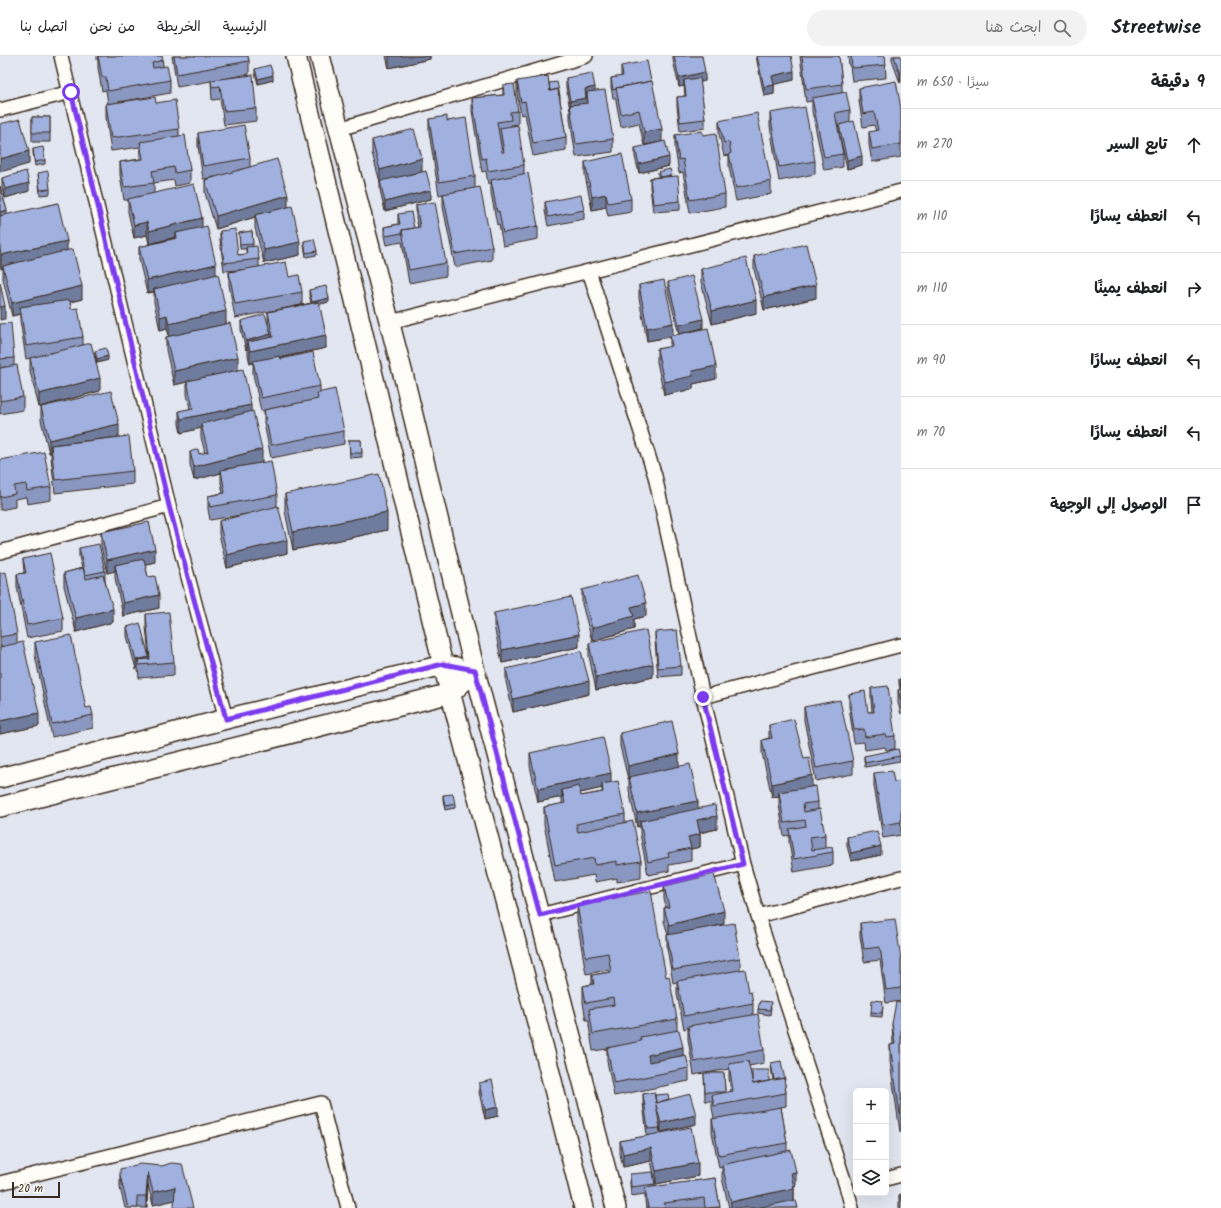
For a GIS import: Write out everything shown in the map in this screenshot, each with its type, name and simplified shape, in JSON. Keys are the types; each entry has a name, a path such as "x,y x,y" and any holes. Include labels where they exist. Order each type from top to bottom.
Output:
{"street":[{"path":"62,56 169,506 226,719"},
{"path":"296,56 443,664 543,1045 584,1208"},
{"path":"320,56 390,322 475,670 616,1208"},
{"path":"339,129 551,61 586,56"},
{"path":"0,110 71,92"},
{"path":"390,322 901,191"},
{"path":"589,271 655,476 703,697 743,864 758,916 851,1188 852,1208"},
{"path":"0,552 169,506"},
{"path":"703,697 901,645"},
{"path":"0,778 443,664 475,670"},
{"path":"0,807 451,693 475,670"},
{"path":"540,915 743,864"},
{"path":"758,916 901,878"},
{"path":"0,1183 321,1103 348,1208"},
{"path":"889,1178 901,1175"}],"building":[{"path":"98,56 162,56 163,60 152,63 153,68 167,66 170,80 108,91 106,77 102,77"},
{"path":"174,56 248,56 249,61 177,74"},
{"path":"674,56 702,56 705,72 679,78"},
{"path":"757,56 791,56 794,71 772,76 774,85 764,87"},
{"path":"802,56 839,56 842,84 806,89"},
{"path":"851,56 885,56 886,65 852,68"},
{"path":"894,56 901,56 900,74"},
{"path":"647,61 651,81 616,88 613,90 611,78 623,76 621,66"},
{"path":"270,65 273,75 258,79 255,69"},
{"path":"592,73 595,87 585,89 586,98 570,101 566,78"},
{"path":"253,75 256,108 224,111 220,86 212,87 211,80"},
{"path":"548,76 550,91 558,89 566,137 533,143 525,101 521,102 517,81"},
{"path":"700,78 705,119 680,122 677,97 686,96 684,80"},
{"path":"652,81 662,129 644,132 639,110 621,114 616,88"},
{"path":"896,81 901,109 901,144 872,149 869,132 878,130 874,112 863,114 859,88"},
{"path":"557,82 560,96 558,89 550,91 549,83"},
{"path":"514,84 518,111 510,112 511,120 497,122 502,152 504,152 500,128 518,125 524,165 488,171 486,158 482,159 472,98 504,95 503,85"},
{"path":"605,90 613,139 576,144 570,105 588,103 587,92"},
{"path":"846,92 850,110 835,113 843,154 824,157 812,98"},
{"path":"155,97 156,103 175,100 179,129 111,138 106,104"},
{"path":"805,107 815,161 779,167 770,113"},
{"path":"757,113 771,181 736,188 729,154 731,153 729,142 724,143 719,121"},
{"path":"447,116 447,121 466,118 475,176 439,182 429,119"},
{"path":"32,117 50,117 50,133 32,133"},
{"path":"20,119 29,151 0,159 0,124"},
{"path":"854,121 862,156 847,160 839,125"},
{"path":"244,125 250,158 203,166 198,133"},
{"path":"414,129 422,158 380,170 372,140"},
{"path":"702,131 703,135 716,133 725,194 690,200 683,159 679,160 675,135"},
{"path":"185,135 190,170 175,173 174,167 152,171 154,183 124,187 120,162 143,159 140,142"},
{"path":"665,141 669,157 639,164 635,148"},
{"path":"43,147 45,160 35,162 33,149"},
{"path":"622,154 631,199 608,203 606,194 592,197 585,162"},
{"path":"277,159 288,195 216,216 205,180"},
{"path":"670,169 672,175 660,177 658,172"},
{"path":"26,171 29,183 5,189 2,178"},
{"path":"48,171 50,189 40,190 38,173"},
{"path":"426,171 431,190 385,202 380,181"},
{"path":"528,173 538,226 503,233 499,211 497,212 491,180"},
{"path":"678,176 680,201 653,204 650,178"},
{"path":"194,184 202,218 149,231 147,222 134,225 128,199"},
{"path":"0,186 7,210 0,212"},
{"path":"480,187 492,247 455,254 443,194"},
{"path":"581,195 584,210 548,217 545,202"},
{"path":"435,202 446,263 409,270 402,230 420,227 416,205"},
{"path":"58,203 67,241 1,255 0,216"},
{"path":"292,206 300,242 264,250 255,215"},
{"path":"411,212 414,228 402,230 402,233 386,236 384,227 400,224 398,214"},
{"path":"207,226 216,264 147,280 139,247 177,238 176,233"},
{"path":"235,229 238,255 247,254 246,247 257,246 259,259 224,263 220,231"},
{"path":"252,231 253,244 240,245 239,233"},
{"path":"314,239 317,251 306,253 304,241"},
{"path":"806,244 816,285 764,297 754,256"},
{"path":"73,249 82,286 12,303 3,266"},
{"path":"746,258 756,300 712,311 701,269"},
{"path":"286,262 289,277 299,275 302,292 235,304 229,272"},
{"path":"218,274 226,311 169,324 167,315 160,317 154,289"},
{"path":"692,276 703,319 679,325 668,282"},
{"path":"664,280 673,323 647,328 639,285"},
{"path":"0,282 5,306 0,307"},
{"path":"326,286 329,298 312,302 309,290"},
{"path":"70,300 71,309 78,308 83,337 26,346 20,307"},
{"path":"319,302 326,335 250,351 248,342 273,337 268,312"},
{"path":"265,314 271,334 246,341 241,321"},
{"path":"11,323 14,358 0,359 0,324"},
{"path":"230,323 238,357 174,371 166,337"},
{"path":"708,328 716,366 692,371 693,376 664,382 657,349 672,346 670,336"},
{"path":"91,343 100,378 39,394 30,358"},
{"path":"106,348 108,356 97,359 95,351"},
{"path":"313,352 320,386 261,398 253,361 280,356 281,359"},
{"path":"17,365 23,397 0,401 0,368"},
{"path":"243,369 251,405 181,419 179,411 193,408 187,381"},
{"path":"335,389 344,431 271,445 264,410 318,399 317,393"},
{"path":"111,391 119,424 49,440 41,407"},
{"path":"253,411 262,449 194,467 190,452 198,449 199,454 208,452 201,424"},
{"path":"129,436 133,471 55,480 51,445"},
{"path":"349,440 361,440 362,453 350,453"},
{"path":"44,452 51,487 27,491 26,484 14,486 15,494 0,497 0,460"},
{"path":"271,461 277,495 210,507 208,496 225,493 221,470"},
{"path":"379,474 387,512 293,532 285,494"},
{"path":"278,506 287,540 227,555 219,521"},
{"path":"149,522 155,549 107,560 101,532"},
{"path":"99,544 105,571 85,575 79,548"},
{"path":"50,553 63,618 27,625 17,574 26,573 23,559"},
{"path":"144,559 148,577 155,576 159,595 123,603 115,565"},
{"path":"83,568 86,579 103,575 113,609 76,618 64,573"},
{"path":"6,572 17,634 0,637 0,573"},
{"path":"638,575 646,603 631,607 634,616 592,628 582,590"},
{"path":"571,597 579,634 502,650 494,613"},
{"path":"169,612 174,662 139,665 138,660 150,659 146,614"},
{"path":"140,623 149,657 136,660 127,627"},
{"path":"646,630 653,664 596,677 589,643"},
{"path":"677,630 681,666 658,668 655,632"},
{"path":"71,635 86,708 91,707 93,715 52,724 35,642"},
{"path":"23,642 39,713 0,721 0,647"},
{"path":"581,651 589,681 513,699 506,669"},
{"path":"888,686 895,736 886,737 885,734 865,737 864,729 854,730 849,694 865,691 868,712 874,712 871,688"},
{"path":"901,689 901,701 898,690"},
{"path":"840,700 853,761 816,768 804,707"},
{"path":"794,719 804,759 809,758 812,775 772,784 762,740 772,738 769,725"},
{"path":"672,721 679,754 628,766 620,733"},
{"path":"603,737 611,773 538,789 530,753"},
{"path":"898,749 900,756 865,763 864,756"},
{"path":"690,764 698,801 637,813 629,777"},
{"path":"892,771 894,782 901,781 901,822 883,825 874,773"},
{"path":"618,781 625,814 576,824 578,832 633,821 641,861 617,865 617,861 595,865 594,858 555,865 544,807 565,803 562,790 579,786 581,796 603,792 602,784"},
{"path":"816,786 818,802 803,804 804,812 820,809 825,835 810,837 812,850 832,847 833,852 794,859 789,829 806,826 805,820 784,823 779,792"},
{"path":"453,794 455,804 445,806 443,795"},
{"path":"715,805 717,816 697,820 700,834 688,837 691,848 668,853 669,857 648,862 640,821"},
{"path":"877,831 881,846 851,853 847,837"},
{"path":"714,874 724,911 669,925 664,908 669,907 664,886"},
{"path":"651,891 666,977 669,976 677,1019 593,1034 589,1009 614,1005 613,998 586,1003 583,986 594,984 592,975 611,972 608,953 586,957 577,904"},
{"path":"895,919 901,959 901,988 886,990 880,947 864,949 860,923"},
{"path":"734,923 740,958 673,970 667,935"},
{"path":"745,969 749,992 751,991 753,1003 684,1016 677,981"},
{"path":"872,1000 883,1001 882,1013 871,1012"},
{"path":"760,1001 771,1002 770,1010 758,1009"},
{"path":"896,1002 901,1003 901,1114 890,1045 895,1044 892,1024"},
{"path":"758,1014 764,1050 694,1062 688,1026"},
{"path":"679,1030 683,1047 648,1055 649,1062 686,1055 689,1068 614,1083 607,1048 641,1041 640,1037"},
{"path":"748,1061 753,1084 784,1078 786,1093 714,1106 712,1095 733,1091 729,1064"},
{"path":"781,1061 785,1080 784,1078 774,1080 771,1063"},
{"path":"752,1070 769,1070 769,1081 753,1084"},
{"path":"704,1073 724,1073 725,1092 705,1092"},
{"path":"492,1080 498,1107 485,1110 479,1083"},
{"path":"654,1092 656,1103 690,1094 696,1115 661,1123 656,1105 660,1128 648,1129 643,1094"},
{"path":"668,1094 669,1099 656,1103 655,1095"},
{"path":"781,1107 787,1143 719,1155 712,1119"},
{"path":"691,1127 698,1163 656,1171 651,1148 623,1154 620,1141"},
{"path":"791,1150 796,1172 791,1173 794,1188 731,1202 722,1165"},
{"path":"171,1163 182,1164 193,1208 174,1208 175,1187 153,1192 148,1172 146,1196 137,1196 138,1208 128,1208 120,1175 120,1169 140,1164 162,1166"},
{"path":"653,1172 655,1184 631,1187 630,1174"},
{"path":"715,1178 720,1207 705,1208 704,1198 664,1203 665,1208 648,1208 645,1188"},
{"path":"796,1200 798,1208 756,1208"}],"route":[{"path":"71,92 169,506 226,719 443,664 475,670 540,915 743,864 703,697"}]}
